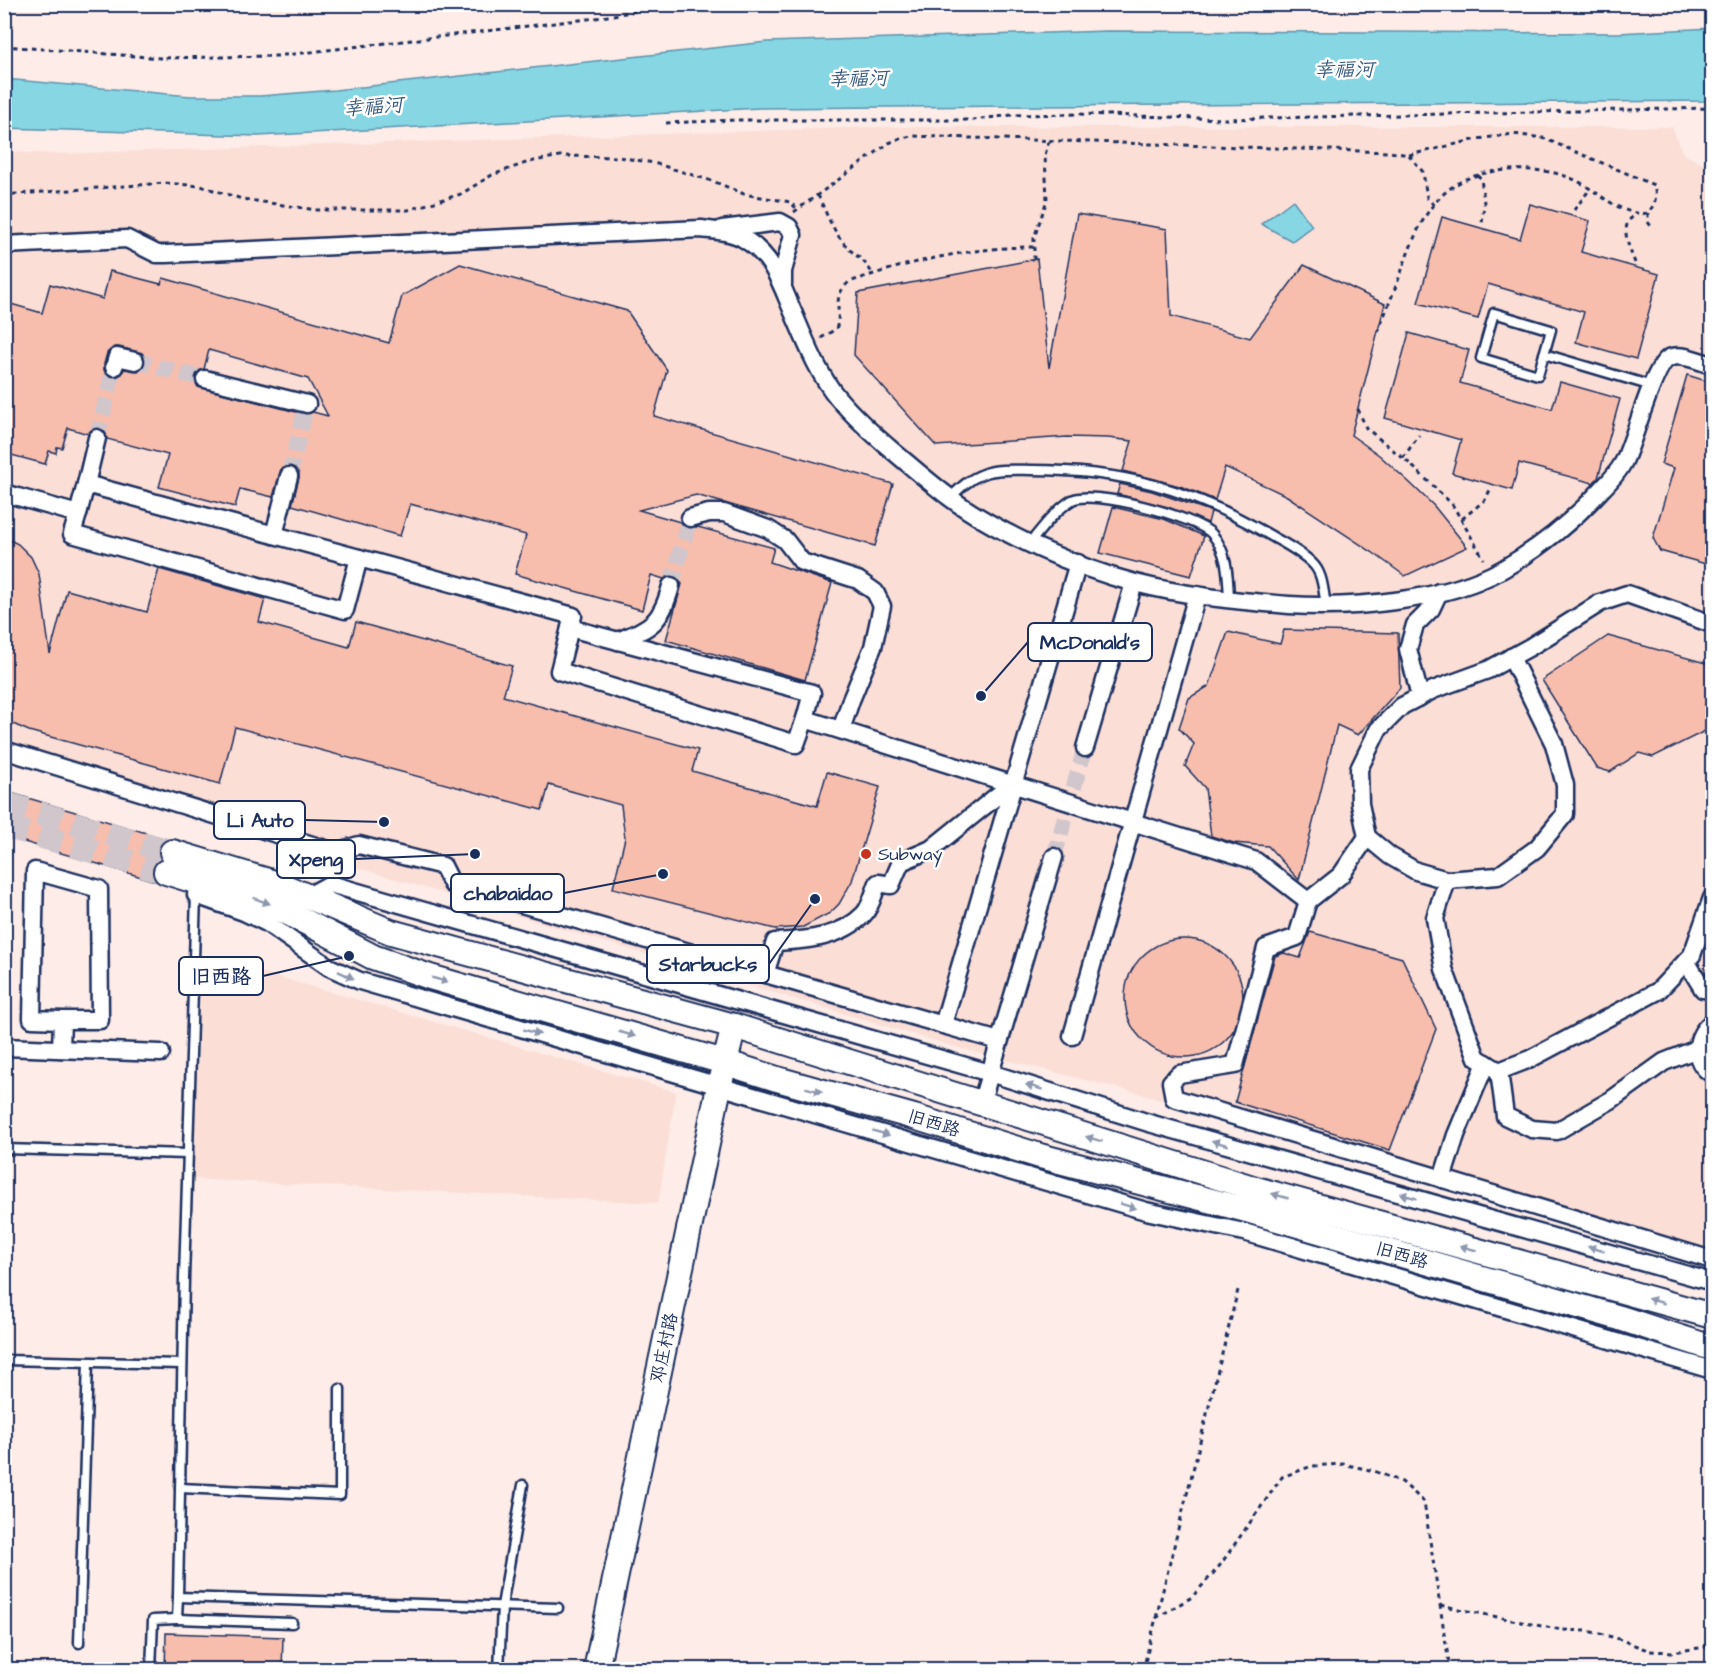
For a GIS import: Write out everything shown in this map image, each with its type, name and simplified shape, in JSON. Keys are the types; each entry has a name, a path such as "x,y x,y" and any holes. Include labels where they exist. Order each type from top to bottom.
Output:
{"main road":[{"name":"旧西路","path":"1713,1316 1256,1189 734,1026 391,932 281,885 169,862 197,888 275,906 333,938 390,964 1040,1156 1273,1217 1620,1318 1713,1348"},
{"name":"邓庄村路","path":"596,1670 724,1062 734,1026"}],"street":[{"path":"710,231 780,222 789,226 793,235 783,271 783,284"},
{"path":"4,245 127,239 157,254 166,254 701,229 742,237 770,261 783,284 807,344 836,396 866,428 950,498 1030,543 1134,583 1197,595 1293,605 1359,604 1418,597 1461,586 1500,570 1546,541 1574,518 1605,486 1623,463 1661,364 1669,358 1680,356 1713,365"},
{"path":"114,367 117,357 135,361"},
{"path":"205,379 307,404"},
{"path":"97,438 72,534 345,609 359,558"},
{"path":"274,535 289,476"},
{"path":"86,484 573,616 559,670 796,744 812,693 570,628"},
{"path":"4,493 78,514"},
{"path":"690,518 708,513 724,513 768,529 785,540 802,562 858,580 875,592 882,606 873,647 841,730"},
{"path":"943,1025 1078,563"},
{"path":"1085,748 1134,583"},
{"path":"618,641 640,632 655,622 666,606 671,586"},
{"path":"1420,696 1408,649 1415,625 1431,609 1439,592"},
{"path":"1511,657 1554,744 1565,784 1565,814 1537,848 1498,876 1447,880 1416,871 1390,856 1367,837 1360,804 1359,770 1378,730 1402,706 1433,690 1488,670 1600,603 1627,594 1713,624"},
{"path":"1072,1036 1197,595"},
{"path":"805,718 1256,861 1308,901"},
{"path":"4,750 336,852 359,845 443,866 452,884 999,1041"},
{"path":"765,974 775,942 809,940 840,931 865,913 878,883 891,885 901,862 931,849 1013,783"},
{"path":"1367,837 1341,875 1308,901 1297,937 1266,948 1236,1065 1179,1074 1171,1082 1174,1098 1713,1260"},
{"path":"981,1104 1054,857"},
{"path":"34,871 99,889 99,1020 63,1020 32,1020 34,871"},
{"path":"1447,880 1435,918 1444,969 1477,1058 1493,1067 1530,1059 1658,991 1692,955 1713,898"},
{"path":"308,896 330,884 990,1073 1149,1123 1713,1282"},
{"path":"197,888 267,923 329,967 360,981 1146,1211 1244,1232 1713,1370"},
{"path":"1686,961 1703,988 1713,990"},
{"path":"61,1049 63,1020"},
{"path":"1713,1022 1705,1027 1697,1049 1702,1065 1713,1074"},
{"path":"4,1047 161,1053"},
{"path":"1493,1067 1505,1116 1532,1129 1557,1131 1611,1100 1664,1062 1697,1049"},
{"path":"1442,1179 1456,1135 1493,1067"}],"lane":[{"path":"1494,313 1551,330 1544,354 1538,375 1481,358 1494,313"},
{"path":"1544,354 1652,386"},
{"path":"950,498 966,483 985,473 1018,470 1093,472 1130,477 1159,485 1216,506 1296,551 1312,563 1321,577 1326,605"},
{"path":"1030,543 1042,528 1074,499 1096,496 1153,509 1192,522 1211,532 1222,550 1227,571 1229,599"},
{"path":"177,1619 182,1364 197,888"},
{"path":"4,1149 188,1154"},
{"path":"4,1360 182,1364"},
{"path":"79,1643 88,1362"},
{"path":"180,1488 340,1495 340,1389"},
{"path":"500,1670 502,1606 523,1485"},
{"path":"178,1597 558,1608"},
{"path":"151,1670 153,1620 292,1623"}],"path":[{"path":"4,46 161,58 277,56 596,18 678,4"},
{"path":"1138,4 1164,4"},
{"path":"666,123 737,120 973,120 1012,115 1080,114 1237,119 1405,117 1647,108 1713,108"},
{"path":"780,222 889,143 912,136 1390,152 1409,155 1478,139 1513,134 1543,138 1641,177 1654,185 1657,195 1648,213 1648,222 1653,229"},
{"path":"1034,260 1037,224 1047,200 1045,155 1049,141"},
{"path":"1409,155 1423,172 1427,198 1434,205"},
{"path":"4,195 165,183 201,186 242,199 317,210 408,210 461,194 492,175 529,162 560,156 619,157 654,163 715,182 744,194 790,202 797,209"},
{"path":"1377,335 1411,240 1423,219 1455,184 1476,174 1520,169 1562,174 1625,211 1637,215"},
{"path":"1476,174 1481,178 1484,196 1482,224"},
{"path":"1574,210 1589,188"},
{"path":"818,195 828,219 840,237 873,274"},
{"path":"1635,263 1626,229 1630,218 1648,213"},
{"path":"807,344 831,334 836,329 839,315 837,308 842,288 849,282 917,260 976,250 1034,247"},
{"path":"1358,409 1366,428 1403,458 1452,504 1491,574"},
{"path":"1403,458 1419,435"},
{"path":"1462,519 1485,500 1490,490"},
{"path":"1143,1670 1238,1290"},
{"path":"1156,1618 1192,1597 1218,1568 1281,1477 1312,1466 1343,1464 1374,1471 1402,1482 1424,1502 1450,1670"},
{"path":"1440,1605 1563,1630 1588,1631 1616,1638 1650,1651 1672,1652 1713,1646"}],"shaded area":[{"path":"878,127 1672,127 1683,154 1712,169 1712,1266 1138,1093 962,1049 5,762 5,152 54,154"},
{"path":"202,955 676,1092 658,1203 193,1179"}],"water":[{"name":"幸福河","path":"1712,28 1712,101 759,108 258,136 5,128 5,79 190,96 260,96 335,90 767,42 1107,31 1618,33"},
{"path":"1293,200 1312,226 1292,241 1261,224"}],"building":[{"path":"1530,204 1590,221 1581,252 1659,274 1636,359 1576,342 1584,312 1488,284 1478,319 1418,303 1442,217 1520,239"},
{"path":"1077,214 1167,229 1171,316 1250,338 1304,265 1385,304 1351,435 1379,455 1434,506 1467,547 1405,576 1287,496 1225,467 1215,500 1183,487 1123,471 1132,441 1067,437 936,446 854,355 858,293 1037,259 1049,368"},
{"path":"460,264 627,311 667,370 654,416 893,484 875,546 696,495 639,510 680,522 687,528 698,527 774,548 770,562 832,583 805,680 666,640 682,584 675,576 664,579 651,575 642,610 515,574 526,535 410,504 400,536 292,505 299,473 292,466 281,469 273,497 240,489 235,507 159,487 168,455 107,439 105,431 99,428 93,428 88,434 68,428 62,448 57,447 56,453 49,451 45,464 4,453 4,302 42,313 50,284 103,299 110,271 161,284 163,278 389,343 402,296","holes":["114,347 142,353 145,358 143,368 138,371 124,369 122,374 116,377 107,375 104,364 107,353","209,350 308,379 328,416 313,412 304,414 198,387 195,376 198,371 204,369"]},
{"path":"1409,333 1469,350 1460,383 1552,409 1560,382 1620,399 1598,478 1593,483 1519,463 1512,490 1452,473 1461,440 1385,418"},
{"path":"1687,375 1713,383 1713,566 1660,551 1653,538 1674,468 1661,464"},
{"path":"1120,484 1152,491 1207,510 1211,512 1208,523 1168,507 1117,494"},
{"path":"1113,507 1164,519 1204,536 1191,576 1100,553"},
{"path":"4,537 18,544 31,557 39,574 50,654 67,590 147,612 159,569 265,599 259,622 349,647 356,622 512,666 503,696 698,750 692,771 817,806 827,772 880,787 852,881 839,904 830,913 803,927 775,929 613,888 625,838 621,805 549,785 542,810 235,727 220,784 29,731 4,720"},
{"path":"1284,630 1398,633 1400,688 1358,735 1337,725 1299,880 1268,846 1234,843 1211,836 1205,788 1185,766 1194,744 1179,728 1189,698 1209,686 1228,632 1280,644"},
{"path":"1608,636 1713,665 1713,727 1653,757 1639,753 1610,772 1597,768 1542,680"},
{"path":"4,791 167,839 159,847 160,859 152,868 155,881 4,836"},
{"path":"1310,932 1402,958 1436,1029 1390,1150 1235,1102 1275,956 1284,953 1300,958"},
{"path":"1184,939 1195,940 1217,949 1233,965 1242,987 1242,1009 1233,1031 1217,1047 1195,1056 1184,1057 1173,1056 1151,1047 1135,1031 1126,1009 1125,998 1126,987 1135,965 1151,949 1173,940"},
{"path":"166,1633 283,1637 282,1670 165,1670"}],"tunnel":[{"path":"135,361 205,379"},
{"path":"97,438 114,367"},
{"path":"289,476 307,404"},
{"path":"671,586 690,518"},
{"path":"1054,857 1085,748"},
{"path":"4,803 172,852"},
{"path":"4,826 166,872"}],"place":[{"name":"McDonald's","path":"981,696"},
{"name":"Li Auto","path":"384,822"},
{"name":"Xpeng","path":"475,854"},
{"name":"Subway","path":"866,854"},
{"name":"chabaidao","path":"663,874"},
{"name":"Starbucks","path":"815,899"},
{"name":"旧西路","path":"349,956"}]}
